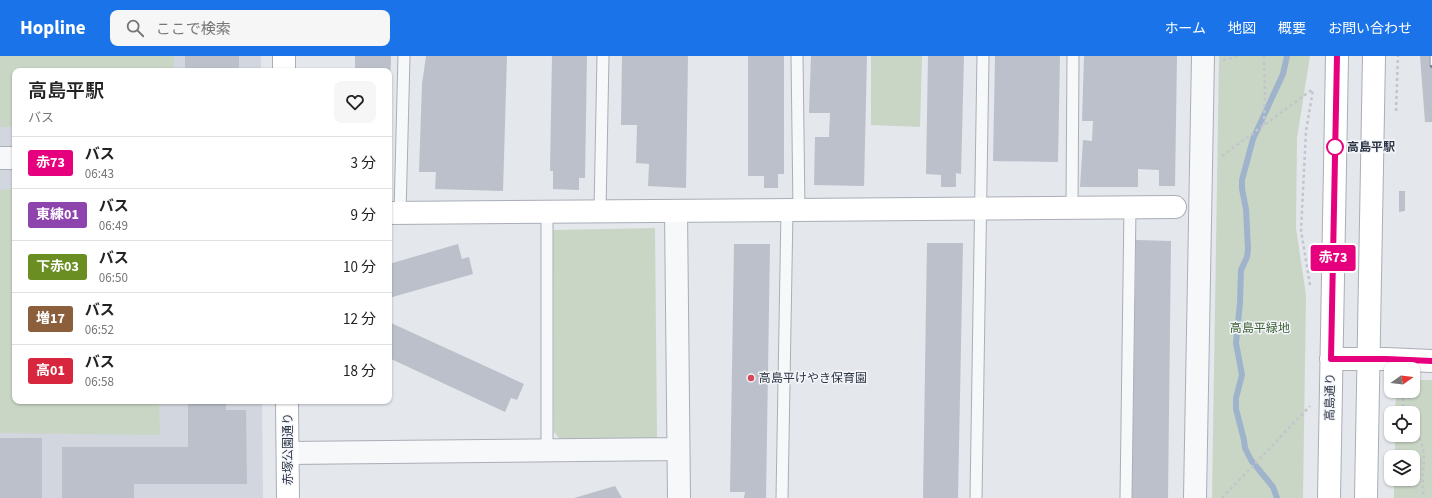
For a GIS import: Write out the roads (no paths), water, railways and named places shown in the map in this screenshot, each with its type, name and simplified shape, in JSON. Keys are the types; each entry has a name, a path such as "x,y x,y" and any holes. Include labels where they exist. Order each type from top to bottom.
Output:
{"street":[{"path":"284,56 284,68"},
{"path":"1195,498 1203,56"},
{"name":"高島通り","path":"1329,498 1337,56"},
{"path":"1366,498 1374,56"},
{"path":"0,158 12,158"},
{"path":"394,213 1201,207"},
{"path":"676,211 679,498"},
{"path":"1331,359 1432,361"},
{"name":"赤塚公園通り","path":"288,404 288,498"},
{"path":"288,453 678,450"}],"lane":[{"path":"394,213 404,56"},
{"path":"600,212 603,56"},
{"path":"782,498 793,210 797,56"},
{"path":"976,498 983,56"},
{"path":"1072,208 1073,56"},
{"path":"1126,498 1130,207"},
{"path":"547,212 547,451"}],"waterway":[{"path":"1277,498 1273,487 1251,460 1245,448 1236,409 1236,398 1242,375 1236,343 1240,303 1241,270 1247,257 1248,249 1246,209 1242,189 1242,180 1253,139 1283,74 1287,56"}],"railway":[{"path":"1432,56 1432,66"}],"place":[{"name":"高島平駅","path":"1335,147"},
{"name":"高島平けやき保育園","path":"751,378"}],"park label":[{"name":"高島平緑地","path":"1260,328"}]}
